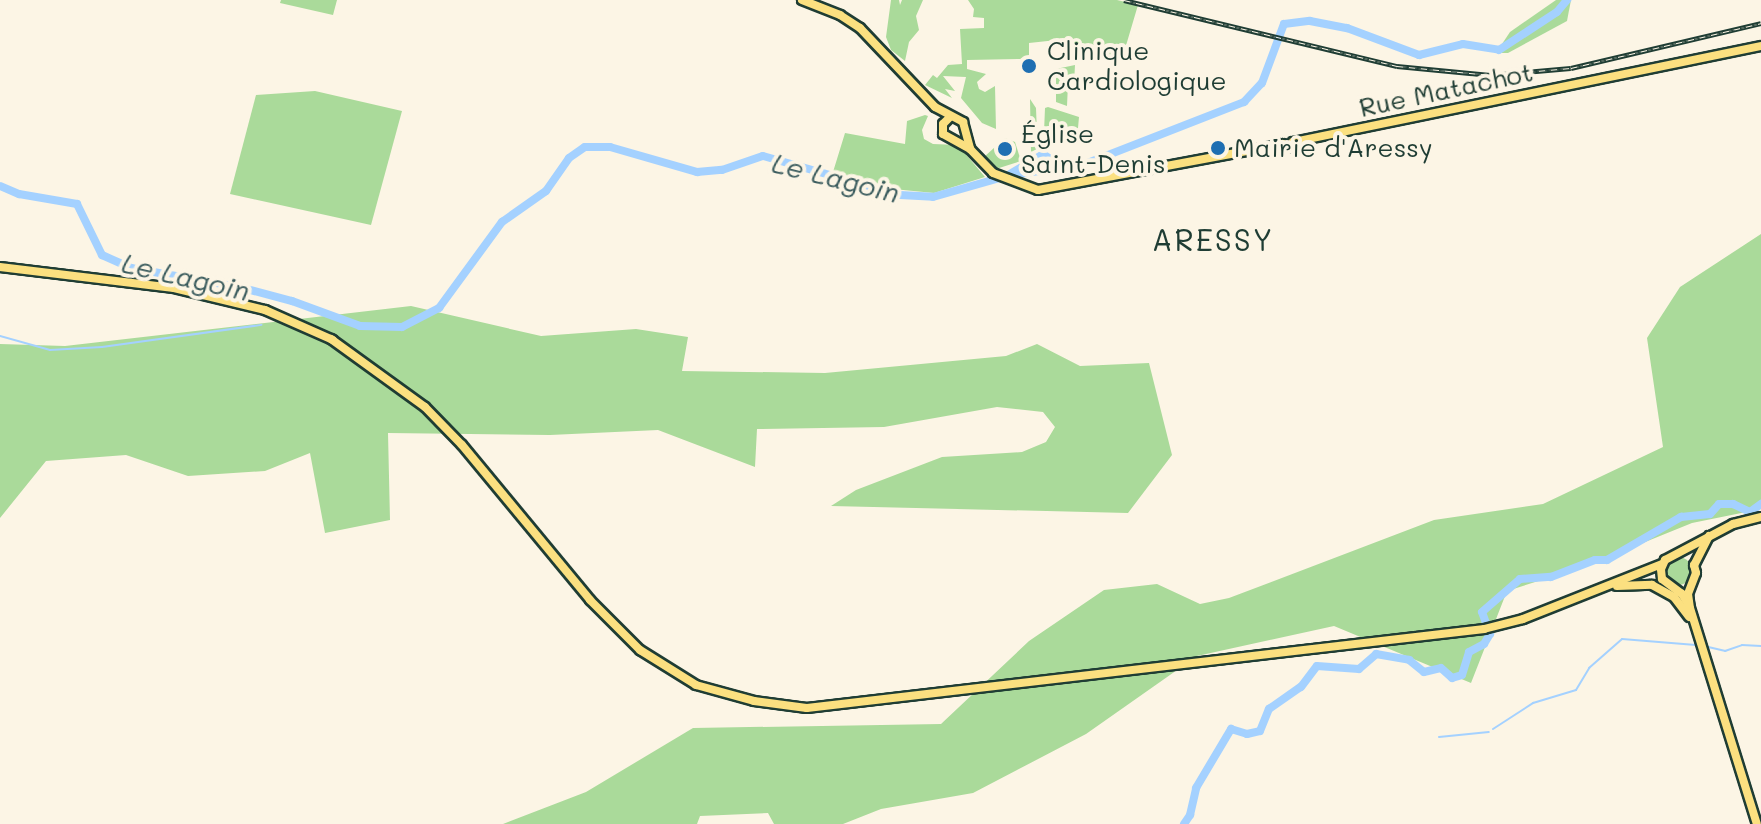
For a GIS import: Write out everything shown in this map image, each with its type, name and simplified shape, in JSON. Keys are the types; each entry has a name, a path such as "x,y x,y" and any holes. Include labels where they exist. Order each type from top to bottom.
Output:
{"main road":[{"path":"802,0 858,26 946,121 963,122 964,133 955,140 943,134 946,121"},
{"name":"Rue Matachot","path":"955,140 970,149 1005,181 1028,189 1057,189 1761,46"},
{"name":"Rue Matachot","path":"964,133 970,149"},
{"path":"0,267 174,288 265,310 331,339 425,407 462,445 618,629 640,650 696,685 726,695 782,706 1495,627 1662,564 1669,556 1680,554 1733,524 1761,517"},
{"path":"1676,589 1689,585 1695,578 1694,565 1709,536"},
{"path":"1680,554 1694,565"},
{"path":"1662,564 1662,579"},
{"path":"1583,595 1662,579 1676,589 1690,608"},
{"path":"1617,586 1640,584 1663,590 1682,606 1697,632"},
{"path":"1689,585 1690,608 1755,821"}],"green space":[{"path":"281,0 337,0 333,15 280,3"},
{"path":"891,0 899,0 900,5 902,0 923,0 916,16 919,30 909,42 905,61 891,50 886,37"},
{"path":"968,0 1117,0 1138,5 1122,59 1058,48 1057,40 1029,43 1029,56 1020,59 967,60 967,69 986,74 977,82 979,89 985,92 995,86 996,129 982,123 961,98 966,77 943,76 955,91 945,89 952,98 925,85 933,75 937,78 948,65 962,64 960,29 984,28 984,18 973,17 974,9"},
{"path":"1556,0 1571,0 1567,21 1508,53 1496,53 1510,32"},
{"path":"1075,65 1074,84 1068,84 1067,106 1056,102 1056,69"},
{"path":"315,91 402,111 371,225 230,194 256,95"},
{"path":"1030,99 1036,108 1037,133 1044,132 1045,108 1048,107 1079,117 1078,128 1031,152"},
{"path":"928,116 922,130 924,139 933,144 958,145 985,177 934,193 893,189 833,172 845,133 905,144 907,121"},
{"path":"1005,138 1015,142 1021,161 996,169 984,157"},
{"path":"1761,234 1761,509 1692,523 1586,566 1507,591 1471,683 1334,626 1197,656 1086,734 973,793 881,809 843,824 774,824 768,813 700,816 697,824 503,824 586,792 693,728 941,724 1029,641 1104,590 1157,584 1200,604 1229,598 1434,520 1543,504 1663,447 1647,338 1680,287"},
{"path":"411,306 541,336 636,329 688,337 682,371 825,373 1006,356 1037,344 1080,366 1149,363 1172,455 1128,513 831,506 856,490 942,457 1022,452 1046,442 1055,427 1043,412 997,407 884,427 757,429 755,467 658,430 550,435 388,433 390,520 325,533 310,453 265,471 188,476 126,455 46,461 0,518 0,344 65,346"},
{"path":"1678,557 1688,561 1692,571 1688,581 1678,585 1668,581 1664,571 1668,561"}],"waterway":[{"name":"Le Lagoin","path":"0,186 19,194 77,204 102,255 131,268 239,287 292,301 360,326 402,327 439,308 502,222 546,191 569,158 585,147 610,147 697,172 722,170 763,156 900,195 933,197 1006,176 1085,164 1244,102 1262,83 1284,24 1310,21 1347,28 1419,55 1463,44 1499,50 1557,12 1567,0"},
{"path":"1010,174 1043,154 1062,167"},
{"path":"0,336 50,350 102,347 261,325"},
{"path":"1184,824 1190,815 1196,788 1231,729 1247,734 1260,731 1269,709 1301,687 1317,666 1359,669 1376,654 1409,660 1424,672 1441,668 1452,678 1462,675 1469,652 1484,644 1490,634 1482,612 1520,579 1551,577 1595,560 1607,560 1681,517 1710,514 1719,504 1733,504 1750,512 1761,504"},
{"path":"1493,729 1533,703 1576,690 1589,668 1622,639 1696,645"},
{"path":"1704,646 1725,651 1742,645 1761,646"},
{"path":"1439,737 1489,732"}],"railway":[{"path":"1124,0 1397,66 1491,75 1571,68 1761,23"}],"place":[{"name":"Clinique Cardiologique","path":"1029,66"},
{"name":"Mairie d'Aressy","path":"1218,148"},
{"name":"Église Saint-Denis","path":"1005,149"}],"district":[{"name":"ARESSY","path":"1213,239"}]}
